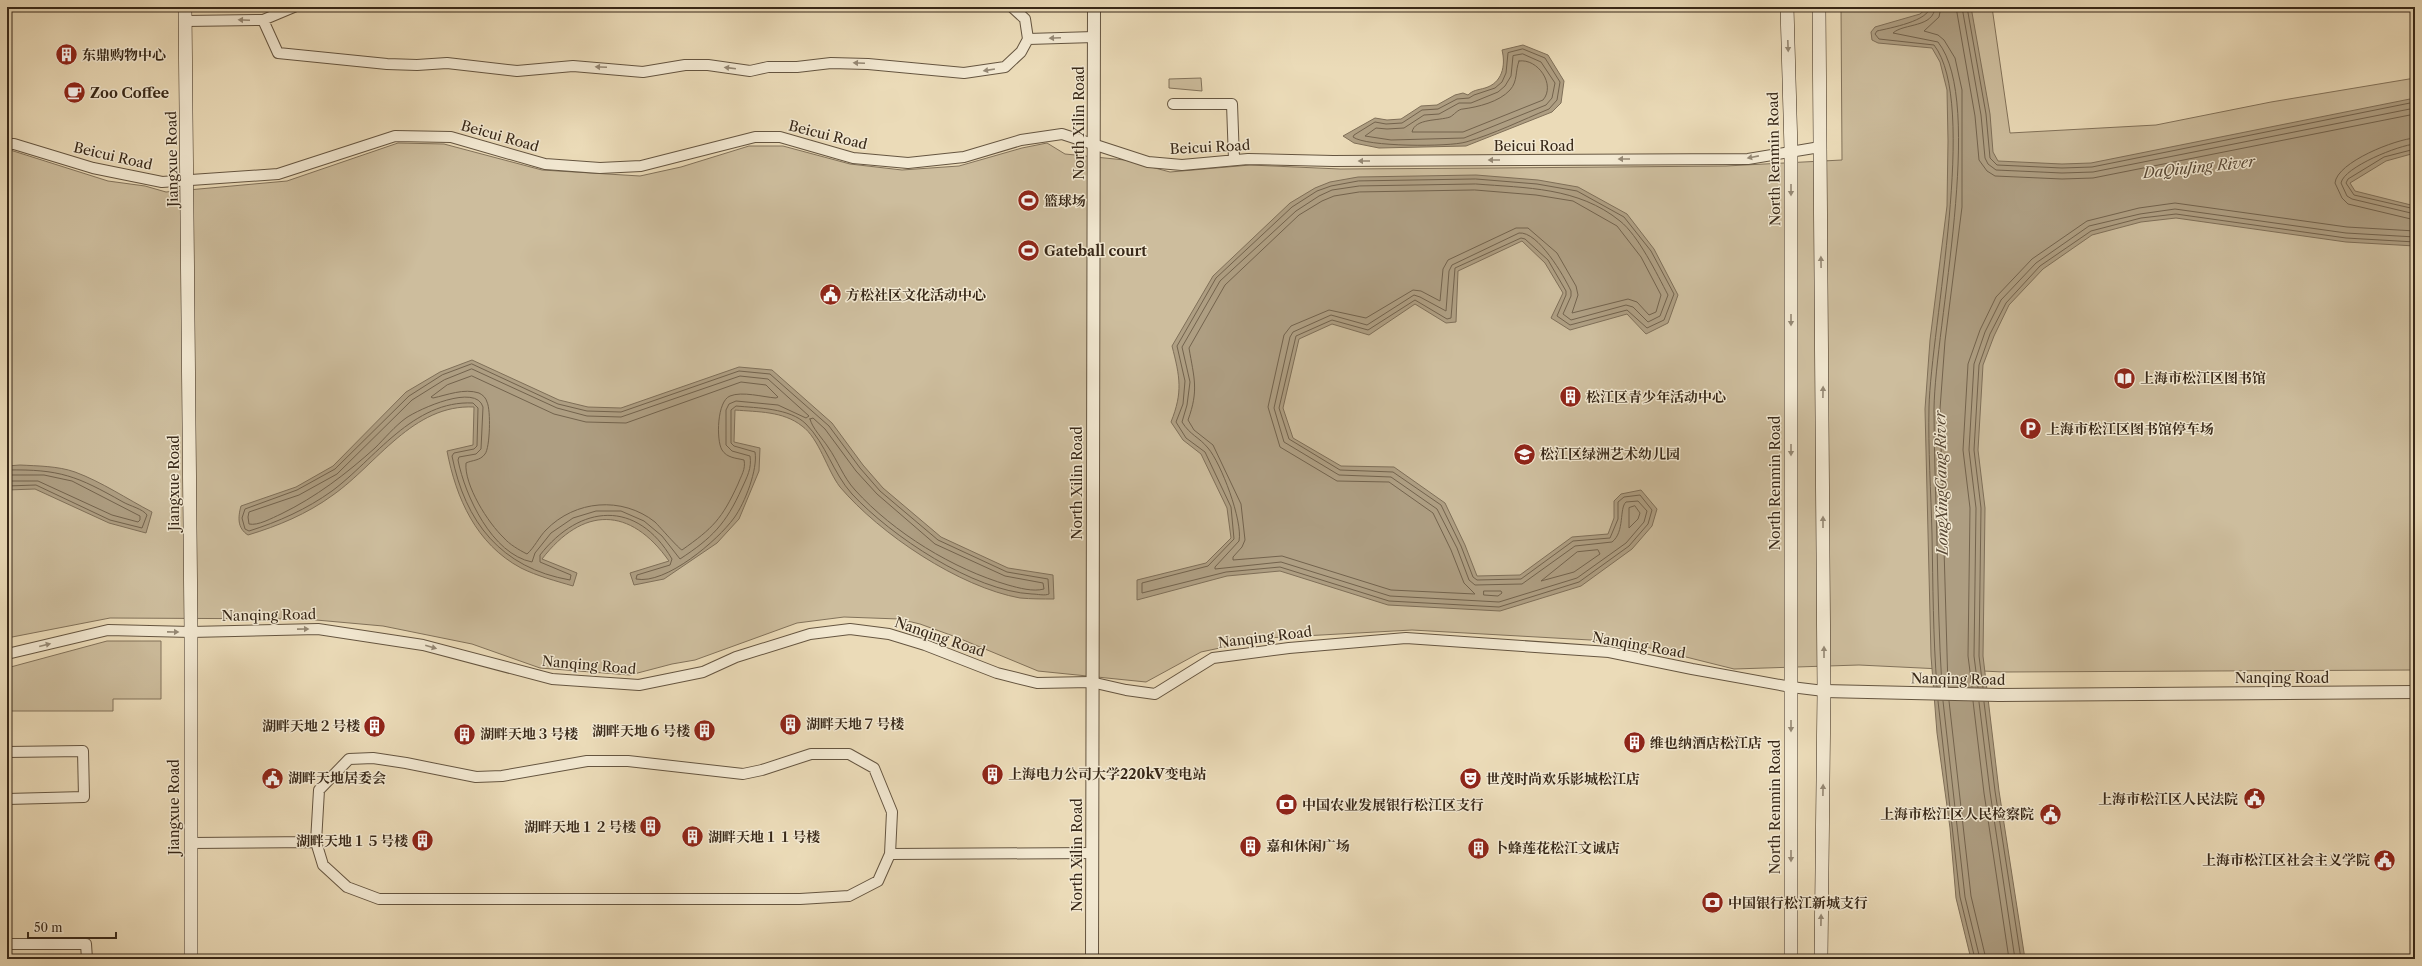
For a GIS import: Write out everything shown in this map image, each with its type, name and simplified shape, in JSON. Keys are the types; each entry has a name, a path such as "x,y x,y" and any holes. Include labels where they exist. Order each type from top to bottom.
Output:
{"main road":[{"name":"Jiangxue Road","path":"185,7 188,180 191,632 191,959"},
{"name":"North Renmin Road","path":"1787,7 1791,150 1791,959"},
{"path":"1819,7 1824,691 1821,959"}],"street":[{"path":"186,21 263,20 294,7"},
{"path":"263,20 278,53 372,63 417,65 446,63 517,71 573,66 643,72 685,65 708,65 750,71 768,67 798,67 831,63 868,64 964,73 1005,67 1021,52 1028,39 1025,19 1012,7"},
{"name":"North Xilin Road","path":"1092,959 1091,682 1094,7"},
{"path":"1028,39 1094,37"},
{"path":"1174,104 1232,104 1234,160"},
{"name":"Beicui Road","path":"7,144 14,144 93,168 162,182 278,174 395,136 451,137 515,157 545,164 600,168 641,166 755,137 780,137 853,158 908,163 964,157 1021,140 1062,134 1148,162 1182,165 1234,160 1748,159 1791,150 1820,147"},
{"name":"Nanqing Road","path":"7,654 108,630 191,632 318,629 424,645 552,679 639,685 704,672 736,657 810,634 850,629 889,634 925,645 997,673 1037,683 1091,682 1126,690 1155,694 1213,658 1290,648 1406,638 1609,652 1791,687 1824,691 1999,695 2415,692"},
{"path":"7,752 83,751 84,797 7,799"},
{"path":"811,754 849,754 874,768 892,812 890,854 878,881 849,896 800,899 379,899 347,887 323,865 316,842 319,790 349,759 373,758 476,777 502,776 587,761 628,761 744,774 762,770 811,754"},
{"path":"190,843 316,842"},
{"path":"890,854 1092,852"},
{"path":"7,944 86,944 86,959"}],"shaded area":[{"path":"1841,7 1992,7 2010,133 2156,125 2271,102 2415,78 2415,670 2003,672 1859,665 1734,669 1626,642 1412,630 1267,638 1201,652 1146,682 1038,671 956,637 920,624 899,619 844,617 797,623 695,660 672,664 630,675 540,668 472,644 383,626 305,619 110,618 7,638 7,149 108,181 145,186 166,192 287,181 398,143 444,144 542,170 640,176 681,167 749,146 783,146 850,164 902,170 959,166 1022,148 1047,143 1065,154 1125,160 1170,172 1250,165 1340,169 1495,168 1726,166 1842,160"},
{"path":"1201,78 1202,91 1169,88 1169,79"},
{"path":"107,641 161,641 161,699 113,699 113,711 7,711 7,668"}],"water":[{"path":"1928,7 1971,7 1990,114 1993,152 1998,161 2062,164 2091,163 2415,98 2415,153 2386,161 2350,183 2355,191 2415,206 2415,246 2346,242 2176,218 2141,222 2092,235 2043,269 2009,305 1994,336 1983,365 1978,450 1985,508 1983,656 1999,791 2025,959 1971,959 1956,898 1950,828 1937,733 1931,656 1925,409 1930,340 1947,206 1947,90 1940,62 1932,48 1878,43 1872,40 1871,32 1875,27 1920,14"},
{"path":"1523,45 1548,55 1564,81 1561,103 1552,112 1466,146 1379,148 1354,143 1343,136 1375,118 1387,120 1401,119 1421,106 1437,105 1455,95 1463,93 1468,95 1474,91 1491,86 1499,78 1503,68 1502,50"},
{"path":"1476,175 1538,180 1578,187 1627,214 1654,249 1678,295 1668,323 1646,334 1627,314 1570,330 1551,318 1563,293 1545,263 1522,241 1458,271 1456,322 1446,323 1415,304 1369,335 1332,324 1299,339 1283,408 1293,438 1341,466 1394,467 1445,503 1465,545 1477,576 1520,575 1572,537 1608,534 1614,518 1614,501 1621,494 1641,490 1657,509 1652,526 1632,549 1581,586 1500,611 1388,605 1280,571 1227,576 1137,600 1137,580 1206,563 1231,538 1227,508 1201,454 1183,440 1171,422 1179,393 1177,367 1172,346 1213,276 1290,203 1315,188 1330,182 1358,177"},
{"path":"472,360 559,400 588,407 621,408 739,367 772,370 832,423 863,465 883,488 941,537 1008,568 1053,575 1054,599 1020,598 996,592 972,583 922,556 876,523 840,487 818,446 808,431 787,417 761,412 735,410 734,442 760,448 759,471 739,519 717,543 664,579 634,585 630,573 669,561 654,543 638,530 622,522 606,520 590,522 574,529 558,542 542,559 577,573 573,586 540,576 521,568 505,558 480,533 470,518 456,486 447,451 473,445 474,407 452,409 432,415 414,425 397,438 349,482 323,502 303,514 270,528 248,535 244,532 239,522 241,506 296,487 333,466 406,392 440,372"},
{"path":"20,465 68,470 85,476 105,486 152,512 146,533 109,523 35,489 7,490 7,466"}],"place":[{"name":"东鼎购物中心","path":"66,55"},
{"name":"Zoo Coffee","path":"75,93"},
{"name":"篮球场","path":"1028,201"},
{"name":"Gateball court","path":"1028,251"},
{"name":"方松社区文化活动中心","path":"830,295"},
{"name":"上海市松江区图书馆","path":"2124,378"},
{"name":"松江区青少年活动中心","path":"1570,397"},
{"name":"上海市松江区图书馆停车场","path":"2031,429"},
{"name":"松江区绿洲艺术幼儿园","path":"1524,454"},
{"name":"湖畔天地７号楼","path":"790,724"},
{"name":"湖畔天地２号楼","path":"375,726"},
{"name":"湖畔天地６号楼","path":"705,731"},
{"name":"湖畔天地３号楼","path":"465,734"},
{"name":"维也纳酒店松江店","path":"1635,743"},
{"name":"上海电力公司大学220kV变电站","path":"993,774"},
{"name":"湖畔天地居委会","path":"272,778"},
{"name":"世茂时尚欢乐影城松江店","path":"1470,779"},
{"name":"上海市松江区人民法院","path":"2254,799"},
{"name":"中国农业发展银行松江区支行","path":"1287,805"},
{"name":"上海市松江区人民检察院","path":"2050,814"},
{"name":"湖畔天地１２号楼","path":"651,827"},
{"name":"湖畔天地１１号楼","path":"692,837"},
{"name":"湖畔天地１５号楼","path":"423,841"},
{"name":"嘉和休闲广场","path":"1250,846"},
{"name":"卜蜂莲花松江文诚店","path":"1478,848"},
{"name":"上海市松江区社会主义学院","path":"2385,860"},
{"name":"中国银行松江新城支行","path":"1713,903"}],"water label":[{"name":"DaQiuJing River","path":"2199,167"},
{"name":"LongXingGang River","path":"1941,483"}]}
